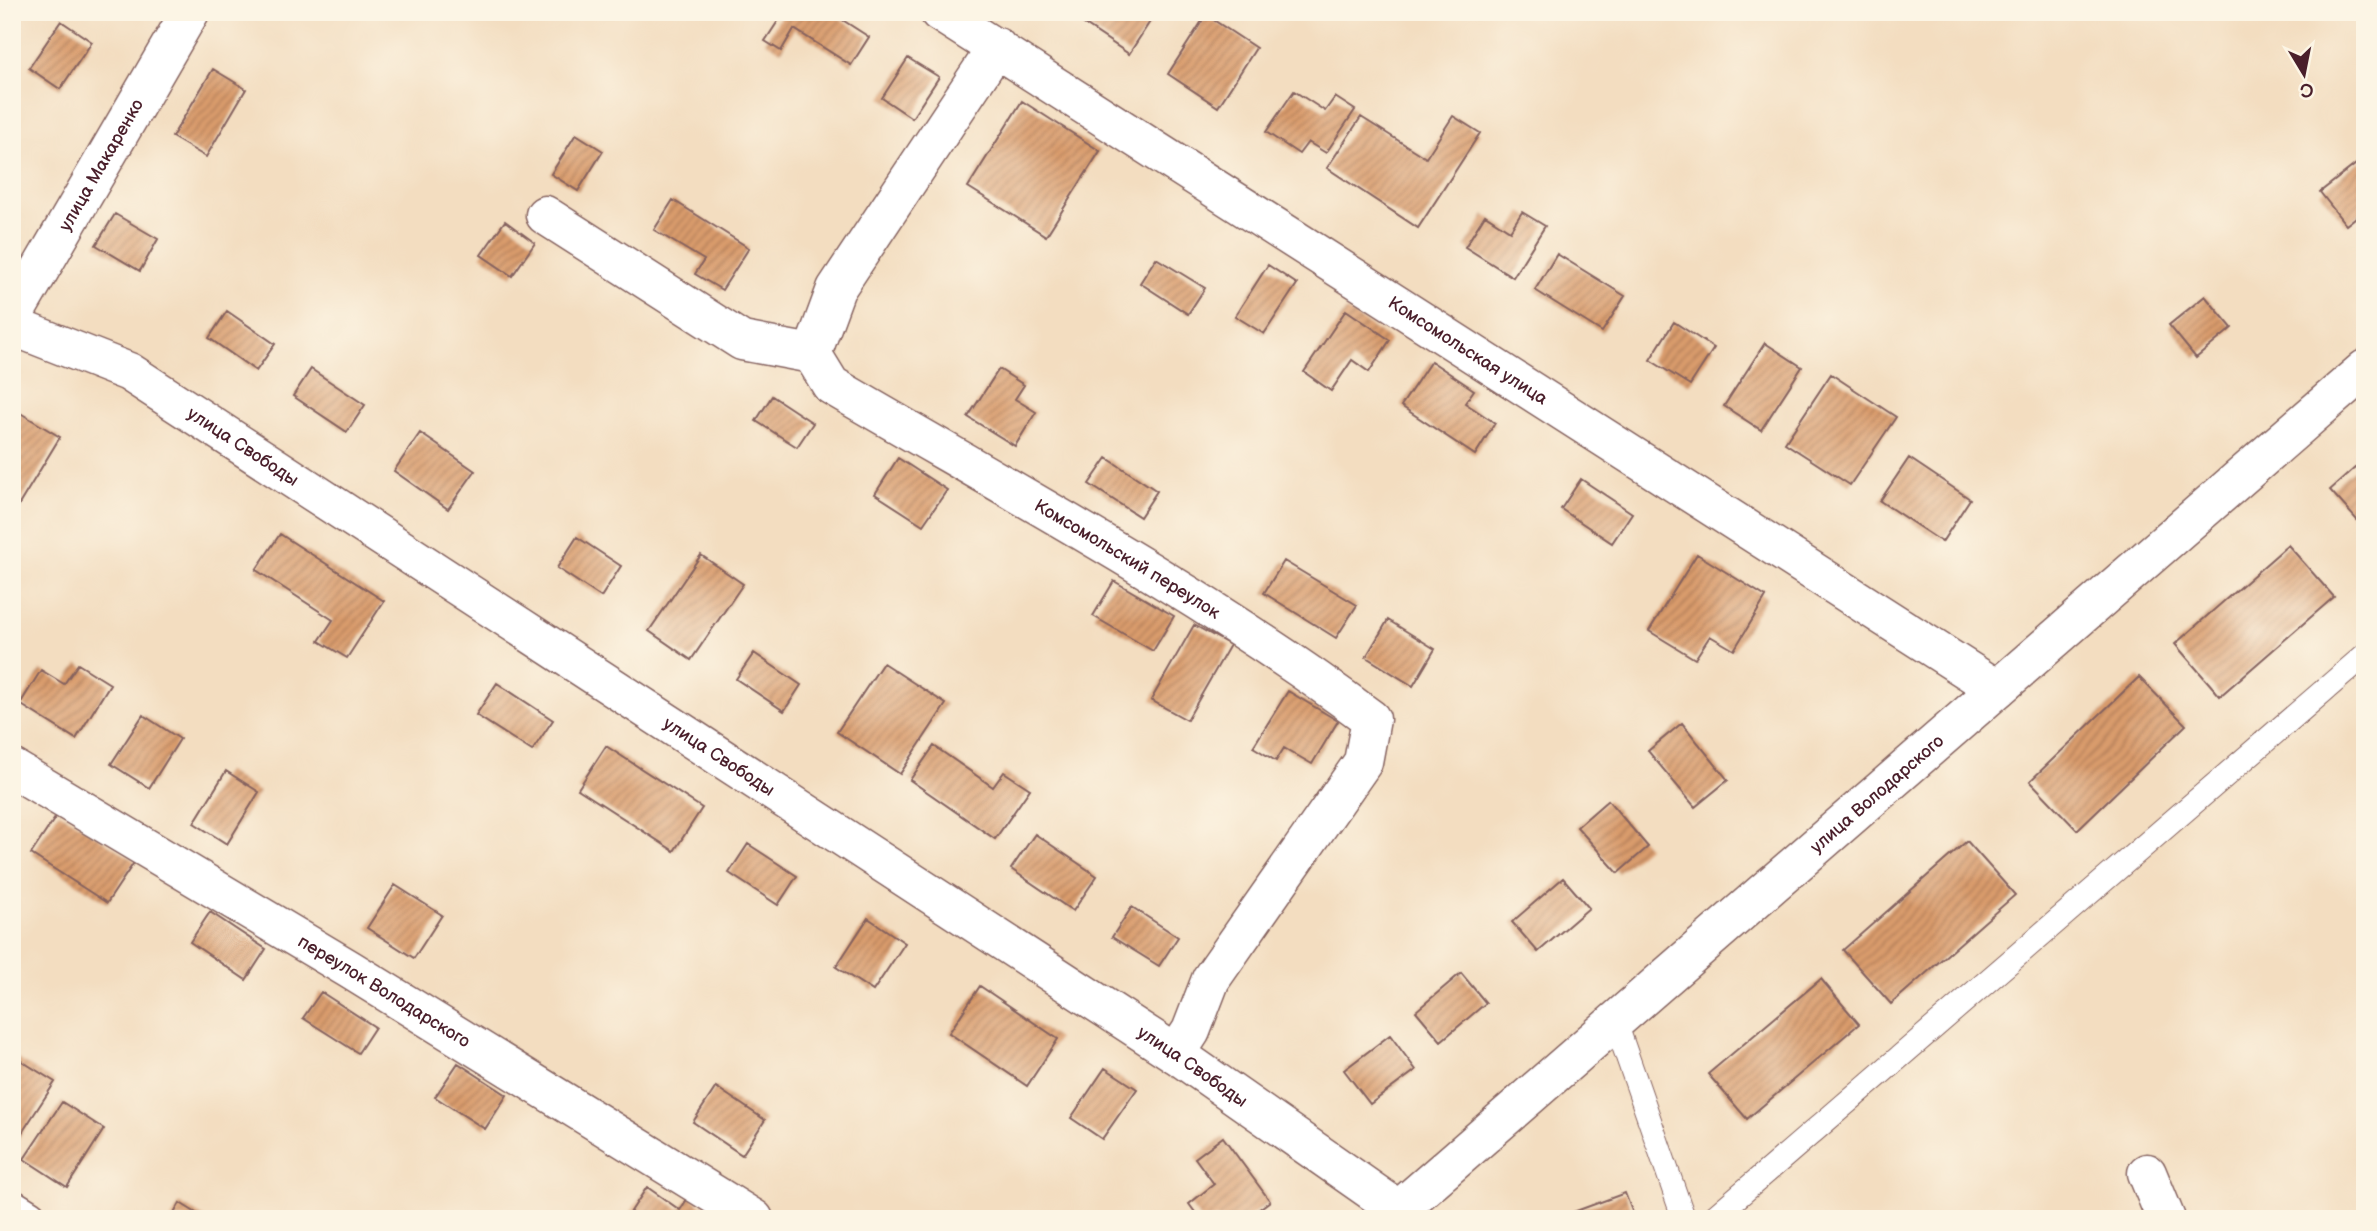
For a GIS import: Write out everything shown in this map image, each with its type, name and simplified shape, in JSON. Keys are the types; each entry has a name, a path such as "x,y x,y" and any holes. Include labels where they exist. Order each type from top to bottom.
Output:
{"street":[{"name":"улица Макаренко","path":"12,318 190,12"},
{"name":"Комсомольская улица","path":"939,12 1997,689"},
{"path":"545,215 742,341 812,354 836,289 997,47"},
{"name":"улица Свободы","path":"12,327 128,372 1176,1054 1397,1216"},
{"name":"Комсомольский переулок","path":"812,354 831,385 1179,591 1314,677 1371,719 1363,762 1211,979 1191,1031 1176,1054"},
{"name":"улица Володарского","path":"1397,1216 1615,1021 2365,369"},
{"name":"переулок Володарского","path":"12,768 349,969 754,1219"},
{"path":"2147,1173 2166,1219"},
{"path":"12,1209 28,1219"}],"lane":[{"path":"1712,1219 2365,655"},
{"path":"1615,1021 1684,1219"}],"building":[{"path":"784,12 830,12 869,37 851,65 794,29 781,51 765,41"},
{"path":"1066,12 1147,12 1153,17 1129,54"},
{"path":"1206,15 1256,48 1218,107 1168,74"},
{"path":"61,21 92,42 60,89 29,68"},
{"path":"908,58 939,77 912,118 882,98"},
{"path":"213,69 246,89 206,157 172,137"},
{"path":"1294,91 1325,111 1335,97 1355,110 1326,153 1308,142 1299,154 1266,132"},
{"path":"1022,101 1100,151 1046,236 968,187"},
{"path":"1453,116 1480,133 1418,228 1327,168 1361,117 1426,158"},
{"path":"576,134 603,151 578,191 551,174"},
{"path":"2360,161 2365,167 2365,210 2346,225 2320,192"},
{"path":"673,200 749,248 722,290 695,274 704,260 654,230"},
{"path":"1522,212 1545,226 1513,277 1465,247 1485,215 1510,231"},
{"path":"115,214 158,239 140,271 96,245"},
{"path":"505,221 535,243 512,276 481,255"},
{"path":"1557,254 1625,296 1602,332 1535,290"},
{"path":"1156,258 1205,288 1188,314 1140,283"},
{"path":"1268,265 1297,284 1264,334 1235,316"},
{"path":"2205,296 2232,328 2196,358 2169,325"},
{"path":"1346,310 1390,340 1369,372 1352,360 1331,391 1304,372"},
{"path":"227,311 275,344 256,371 209,338"},
{"path":"1674,322 1714,348 1690,385 1650,360"},
{"path":"1765,343 1802,367 1761,430 1724,406"},
{"path":"1431,361 1474,390 1465,403 1495,423 1475,455 1401,406"},
{"path":"311,369 365,405 347,432 293,396"},
{"path":"999,369 1024,385 1015,399 1036,412 1015,446 968,417"},
{"path":"1831,374 1896,417 1850,485 1785,443"},
{"path":"772,396 813,423 797,447 756,421"},
{"path":"12,408 60,437 12,516"},
{"path":"420,433 475,471 448,509 394,471"},
{"path":"898,458 947,490 923,525 875,494"},
{"path":"1107,458 1157,491 1140,517 1089,484"},
{"path":"1909,458 1970,499 1942,542 1880,501"},
{"path":"2365,459 2365,529 2330,490"},
{"path":"1581,479 1632,513 1612,543 1561,509"},
{"path":"280,534 384,601 347,658 319,641 333,620 256,570"},
{"path":"577,537 621,566 601,597 557,568"},
{"path":"2288,545 2334,597 2220,696 2175,644"},
{"path":"1697,554 1766,597 1734,650 1710,636 1695,659 1649,631"},
{"path":"701,555 743,584 691,660 649,631"},
{"path":"1284,561 1357,605 1336,638 1264,593"},
{"path":"1114,581 1174,616 1153,651 1093,616"},
{"path":"1388,620 1435,649 1413,686 1366,657"},
{"path":"1194,625 1230,645 1187,720 1151,700"},
{"path":"754,653 801,685 784,711 736,679"},
{"path":"883,663 946,704 900,774 837,732"},
{"path":"78,664 110,684 76,739 20,704 41,670 64,684"},
{"path":"2139,677 2186,725 2077,830 2030,781"},
{"path":"497,683 553,720 532,751 476,715"},
{"path":"1288,691 1338,721 1312,764 1284,748 1276,761 1253,747"},
{"path":"143,715 180,739 149,788 111,764"},
{"path":"1682,723 1728,780 1695,807 1648,751"},
{"path":"606,746 702,808 674,851 578,789"},
{"path":"934,746 993,787 1004,772 1030,789 995,839 910,780"},
{"path":"226,771 259,792 227,844 194,823"},
{"path":"1608,800 1648,847 1618,873 1577,827"},
{"path":"59,812 135,861 107,903 31,854"},
{"path":"1035,834 1097,876 1073,911 1011,869"},
{"path":"1967,841 2015,895 1891,1004 1843,950"},
{"path":"748,844 797,876 778,905 729,873"},
{"path":"1563,878 1589,908 1538,952 1512,922"},
{"path":"395,885 442,915 414,958 367,928"},
{"path":"1132,907 1178,937 1159,966 1112,937"},
{"path":"210,912 266,949 246,980 190,942"},
{"path":"868,918 905,943 873,991 836,967"},
{"path":"1461,973 1486,1003 1441,1041 1416,1011"},
{"path":"1821,979 1859,1024 1747,1119 1708,1074"},
{"path":"980,986 1058,1039 1027,1086 949,1033"},
{"path":"321,992 375,1027 358,1053 303,1018"},
{"path":"1390,1035 1416,1070 1370,1104 1344,1070"},
{"path":"12,1055 55,1082 12,1148"},
{"path":"458,1063 507,1095 485,1129 435,1097"},
{"path":"1105,1068 1137,1089 1102,1139 1071,1118"},
{"path":"716,1087 765,1120 742,1155 693,1122"},
{"path":"62,1102 104,1129 67,1187 24,1159"},
{"path":"1223,1137 1270,1201 1246,1219 1200,1219 1189,1204 1214,1184 1195,1158"},
{"path":"647,1187 680,1210 689,1196 707,1209 700,1219 626,1219"},
{"path":"1625,1193 1635,1219 1557,1219 1557,1218"},
{"path":"180,1203 206,1219 171,1219"}]}
